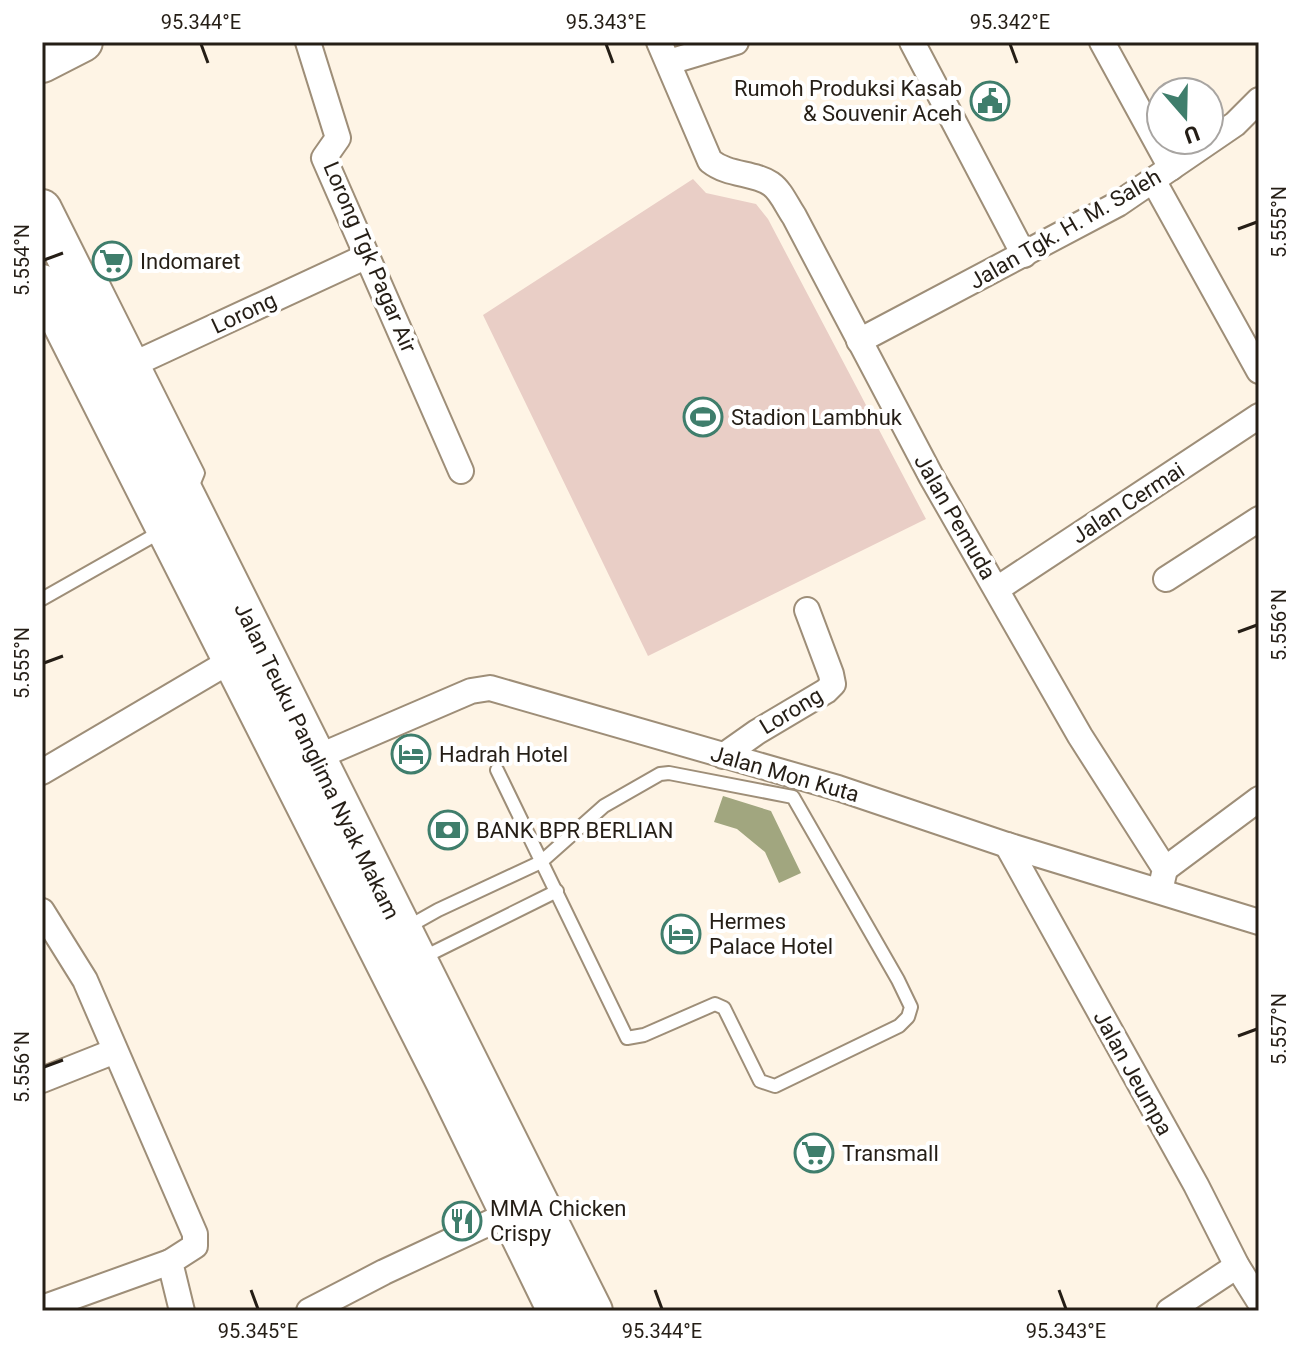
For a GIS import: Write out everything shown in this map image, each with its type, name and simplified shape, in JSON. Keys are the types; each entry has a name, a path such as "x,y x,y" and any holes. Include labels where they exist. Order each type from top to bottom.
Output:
{"main road":[{"path":"42,63 83,42"},
{"name":"Jalan Teuku Panglima Nyak Makam","path":"42,209 58,280 56,323 139,441 184,494 315,758 525,1206 593,1311"},
{"name":"Jalan Teuku Panglima Nyak Makam","path":"58,280 131,365 139,441 165,529 232,660 397,938 525,1206 557,1311"}],"street":[{"name":"Lorong Tgk Pagar Air","path":"308,42 338,138 324,158 461,471"},
{"path":"664,52 736,42"},
{"path":"912,42 1024,255"},
{"path":"1102,42 1162,174 1259,371"},
{"name":"Jalan Pemuda","path":"664,52 710,161 740,175 768,182 778,192 931,476 1162,880"},
{"name":"Jalan Tgk. H. M. Saleh","path":"859,341 1118,204 1235,124 1259,100"},
{"name":"Lorong","path":"131,365 367,256"},
{"name":"Jalan Cermai","path":"997,589 1259,416"},
{"path":"1166,579 1259,519"},
{"name":"Lorong","path":"723,756 833,684 807,610"},
{"path":"42,772 232,660"},
{"name":"Jalan Mon Kuta","path":"315,758 471,691 490,688 838,788 1007,845 1162,880 1259,922"},
{"path":"1162,880 1259,799"},
{"name":"Jalan Jeumpa","path":"1007,845 1259,1301"},
{"path":"42,911 85,980 195,1234 195,1246 170,1262 42,1308"},
{"path":"42,1080 115,1051"},
{"path":"309,1311 525,1206"},
{"path":"170,1262 182,1311"},
{"path":"1169,1311 1237,1266"}],"lane":[{"path":"131,365 198,473 191,490 184,494"},
{"path":"42,599 165,529"},
{"path":"397,938 438,910 541,862 604,806 660,774 669,773 793,797 898,980 911,1007 908,1017 899,1026 775,1086 760,1081 724,1008 715,1004 644,1035 627,1038 557,891 541,862 497,770"},
{"path":"397,938 557,891"}],"shaded area":[{"name":"Stadion Lambhuk","path":"693,179 706,193 756,204 768,219 926,519 648,656 483,315"},
{"path":"723,796 771,811 801,873 779,883 765,852 737,829 714,822"}],"place":[{"name":"Rumoh Produksi Kasab & Souvenir Aceh","path":"990,101"},
{"name":"Indomaret","path":"112,261"},
{"name":"Stadion Lambhuk","path":"703,417"},
{"name":"Hadrah Hotel","path":"411,754"},
{"name":"BANK BPR BERLIAN","path":"448,830"},
{"name":"Hermes Palace Hotel","path":"681,934"},
{"name":"Transmall","path":"814,1153"},
{"name":"MMA Chicken Crispy","path":"462,1221"}]}
